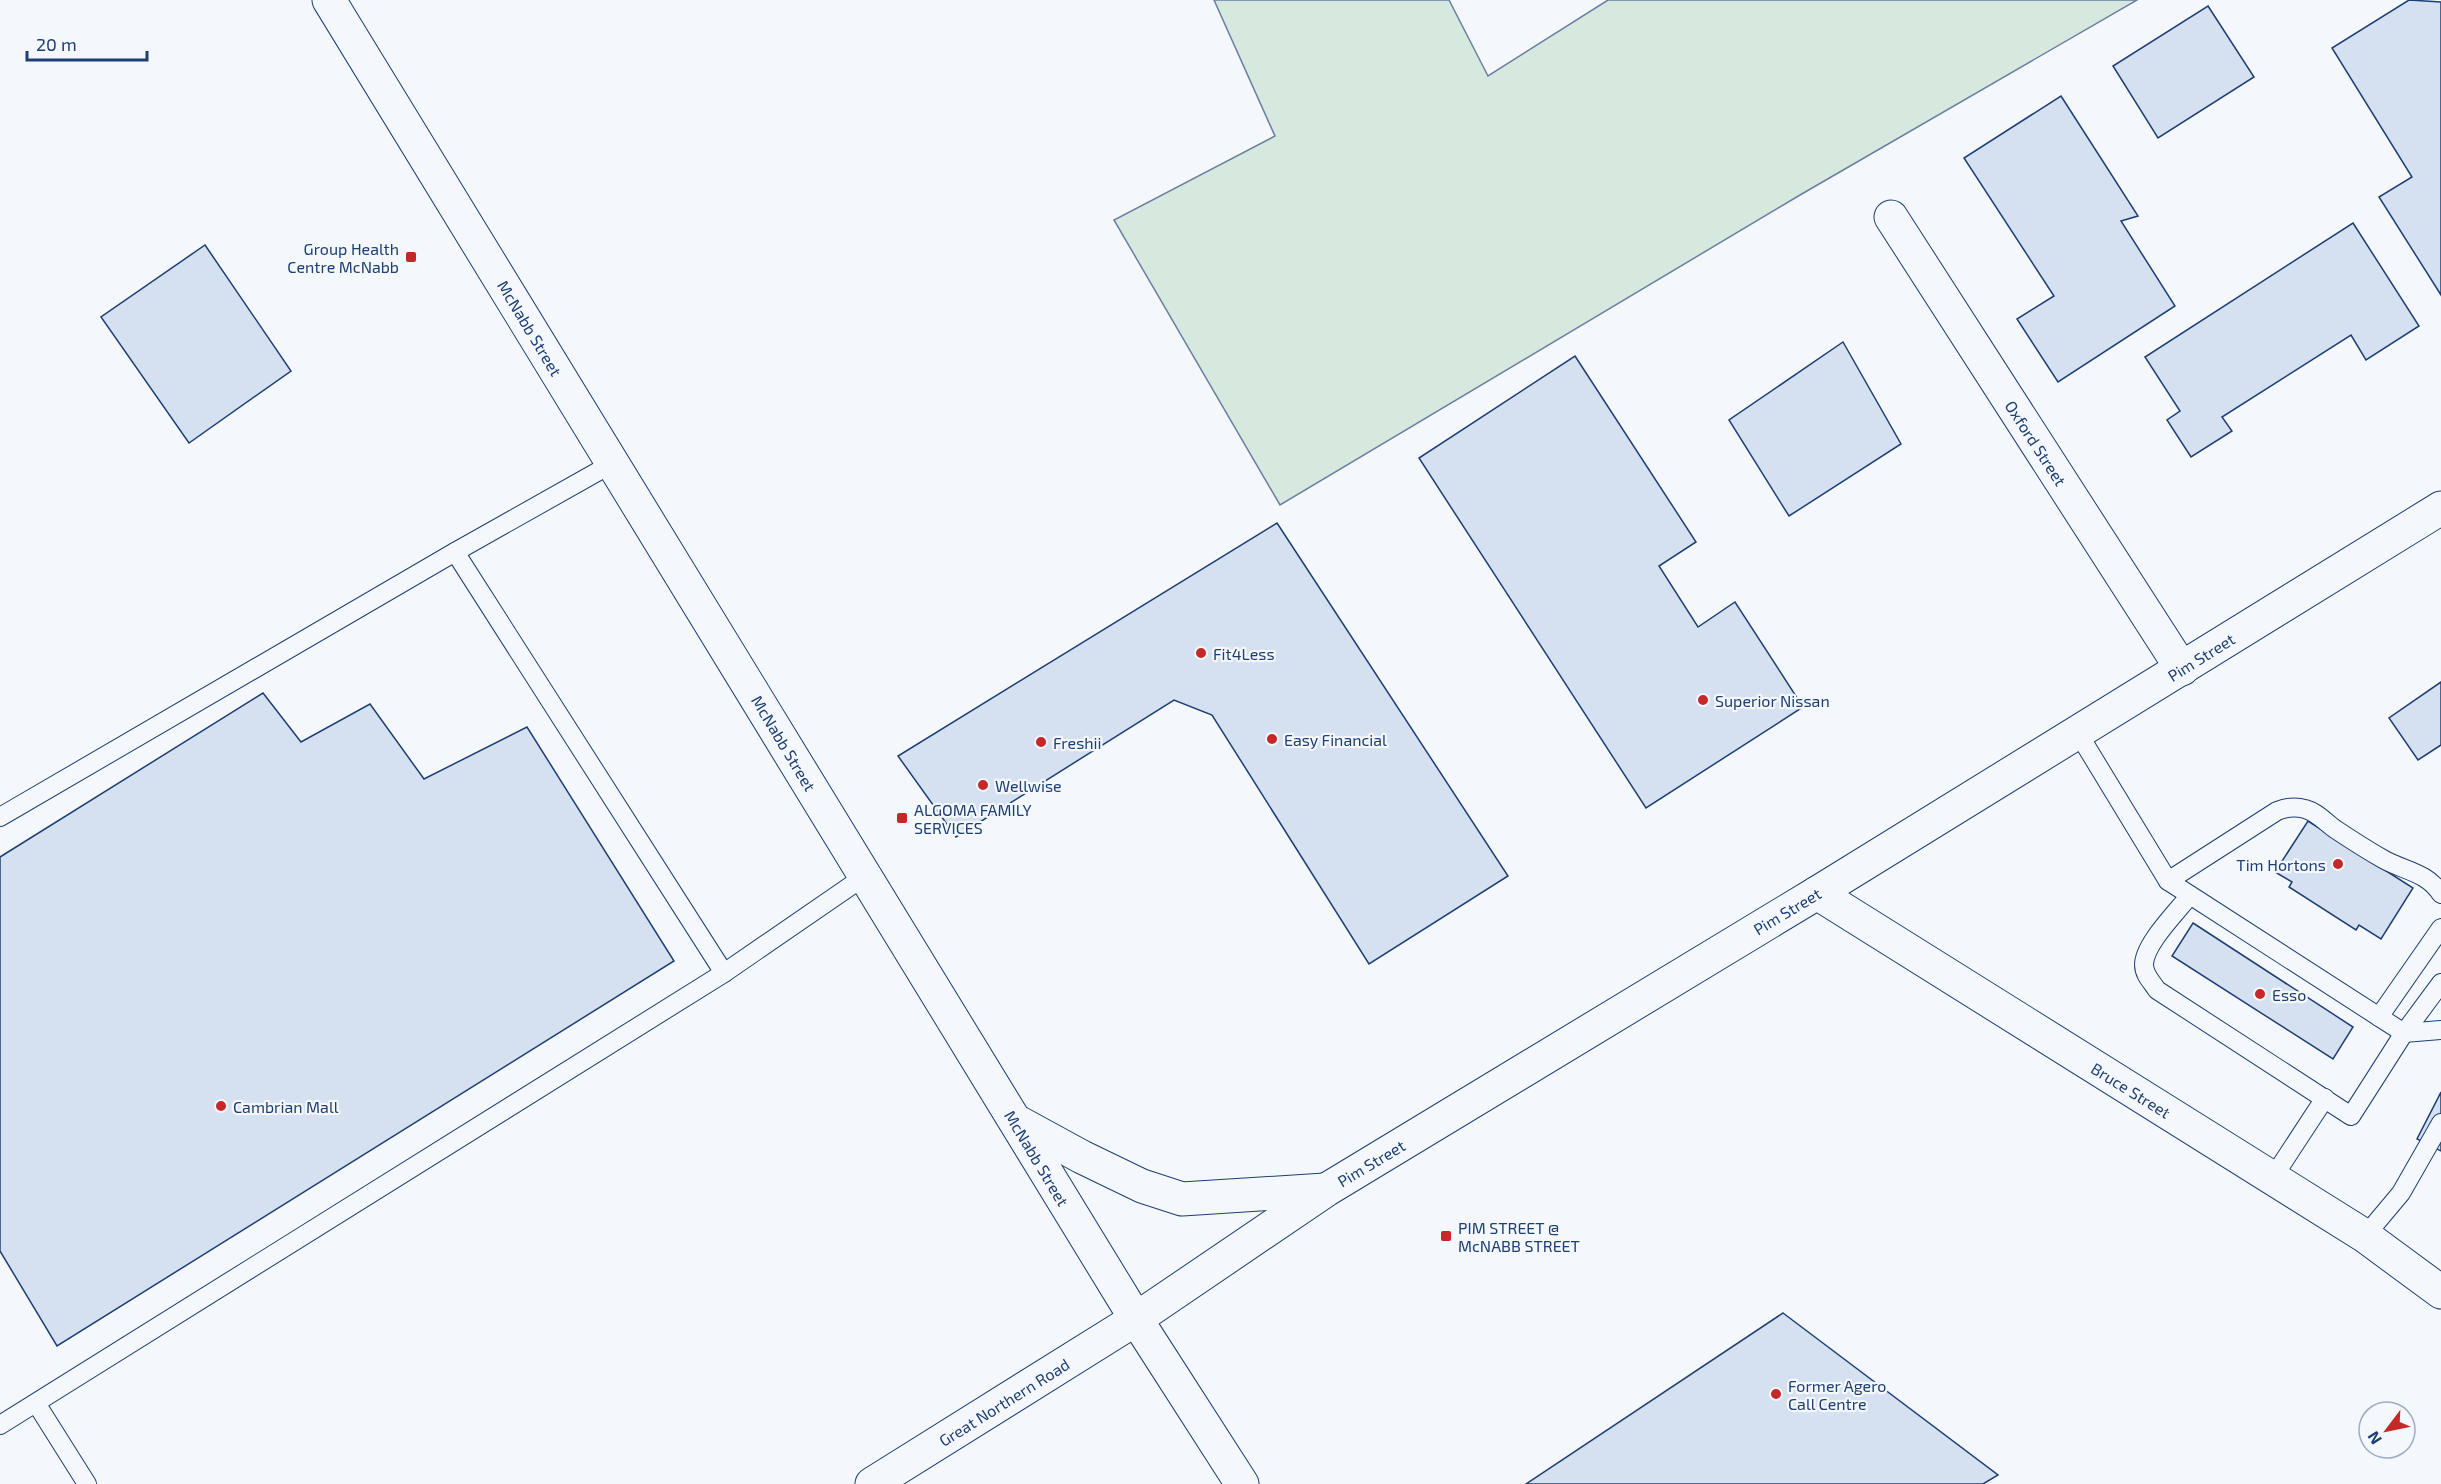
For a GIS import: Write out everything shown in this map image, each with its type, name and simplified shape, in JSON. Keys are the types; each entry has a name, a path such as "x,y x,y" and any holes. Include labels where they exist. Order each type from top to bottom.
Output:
{"main road":[{"name":"McNabb Street","path":"329,0 1136,1319 1242,1484"},
{"name":"Oxford Street","path":"1891,217 2182,669"},
{"name":"Pim Street","path":"1136,1319 1326,1190 1817,893 2441,508"},
{"name":"Bruce Street","path":"1817,893 2365,1236 2441,1292"},
{"path":"1015,1121 1142,1186 1182,1199 1326,1190"},
{"name":"Great Northern Road","path":"872,1484 1136,1319"}],"lane":[{"path":"0,817 455,552 613,464"},
{"path":"455,552 724,973"},
{"path":"2078,733 2168,881 2404,1032 2441,1030"},
{"path":"2168,881 2277,811 2297,807 2318,815 2381,858 2418,873 2430,881 2441,894"},
{"path":"0,1425 724,973 865,876"},
{"path":"2190,895 2150,947 2144,966 2146,975 2157,990 2351,1116 2404,1032 2441,983"},
{"path":"2379,1017 2441,928"},
{"path":"2272,1179 2325,1098"},
{"path":"2365,1236 2401,1194 2441,1123"},
{"path":"36,1403 87,1484"}],"shaded area":[{"path":"1214,0 1449,0 1488,76 1608,0 2137,0 1800,195 1280,505 1114,220 1275,136"}],"building":[{"path":"2409,0 2441,2 2441,295 2379,197 2412,177 2332,48"},
{"path":"2208,6 2254,77 2158,138 2113,66"},
{"path":"2061,96 2138,216 2121,221 2175,306 2058,382 2017,319 2054,296 1964,158"},
{"path":"2353,223 2419,326 2366,360 2351,335 2222,417 2232,431 2191,457 2167,420 2180,411 2145,357"},
{"path":"205,245 291,371 189,443 101,317"},
{"path":"1843,342 1901,444 1789,516 1729,420"},
{"path":"1575,356 1696,542 1659,566 1698,627 1735,602 1803,707 1646,808 1419,458"},
{"path":"1277,523 1508,876 1369,964 1212,715 1174,700 956,837 898,756"},
{"path":"2441,682 2441,745 2418,760 2389,718"},
{"name":"Cambrian Mall","path":"263,693 301,742 370,704 424,779 527,727 674,961 57,1346 0,1251 0,857"},
{"path":"2308,821 2413,888 2381,939 2359,925 2356,930 2289,887 2292,882 2275,872"},
{"path":"2193,923 2353,1027 2333,1059 2172,956"},
{"path":"2441,1092 2441,1151 2417,1139"},
{"name":"Former Agero Call Centre","path":"1783,1313 1998,1475 1983,1484 1526,1484"}],"place":[{"name":"Group Health Centre McNabb","path":"411,257"},
{"name":"Fit4Less","path":"1201,653"},
{"name":"Superior Nissan","path":"1703,700"},
{"name":"Easy Financial","path":"1272,739"},
{"name":"Freshii","path":"1041,742"},
{"name":"Wellwise","path":"983,785"},
{"name":"ALGOMA FAMILY SERVICES","path":"902,818"},
{"name":"Tim Hortons","path":"2338,864"},
{"name":"Esso","path":"2260,994"},
{"name":"Cambrian Mall","path":"221,1106"},
{"name":"PIM STREET @ McNABB STREET","path":"1446,1236"},
{"name":"Former Agero Call Centre","path":"1776,1394"}]}
